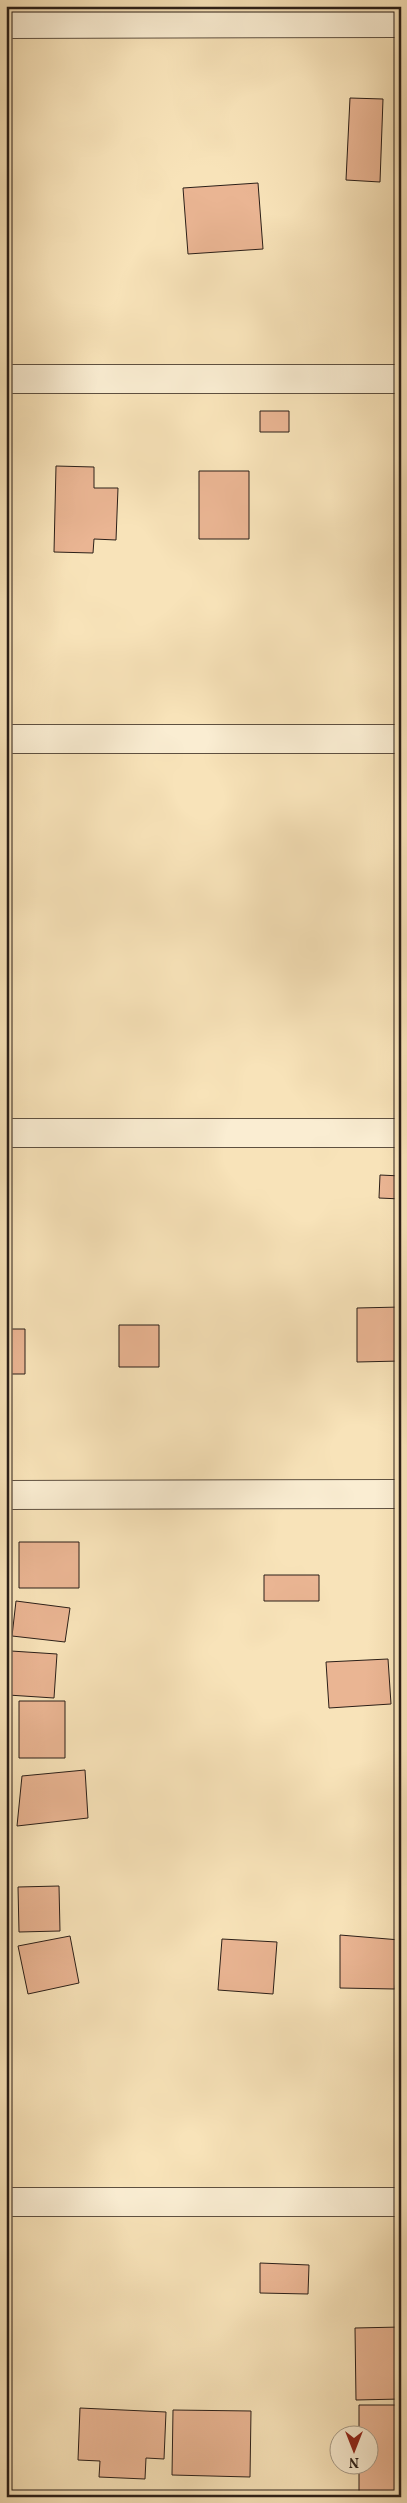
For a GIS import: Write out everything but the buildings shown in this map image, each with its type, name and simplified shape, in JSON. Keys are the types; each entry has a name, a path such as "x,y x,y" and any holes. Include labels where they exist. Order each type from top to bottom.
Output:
{"street":[{"path":"6,24 401,23"},
{"path":"6,379 401,379"},
{"path":"6,739 401,739"},
{"path":"6,1133 401,1133"},
{"path":"6,1495 401,1494"},
{"path":"6,2202 401,2202"}]}
